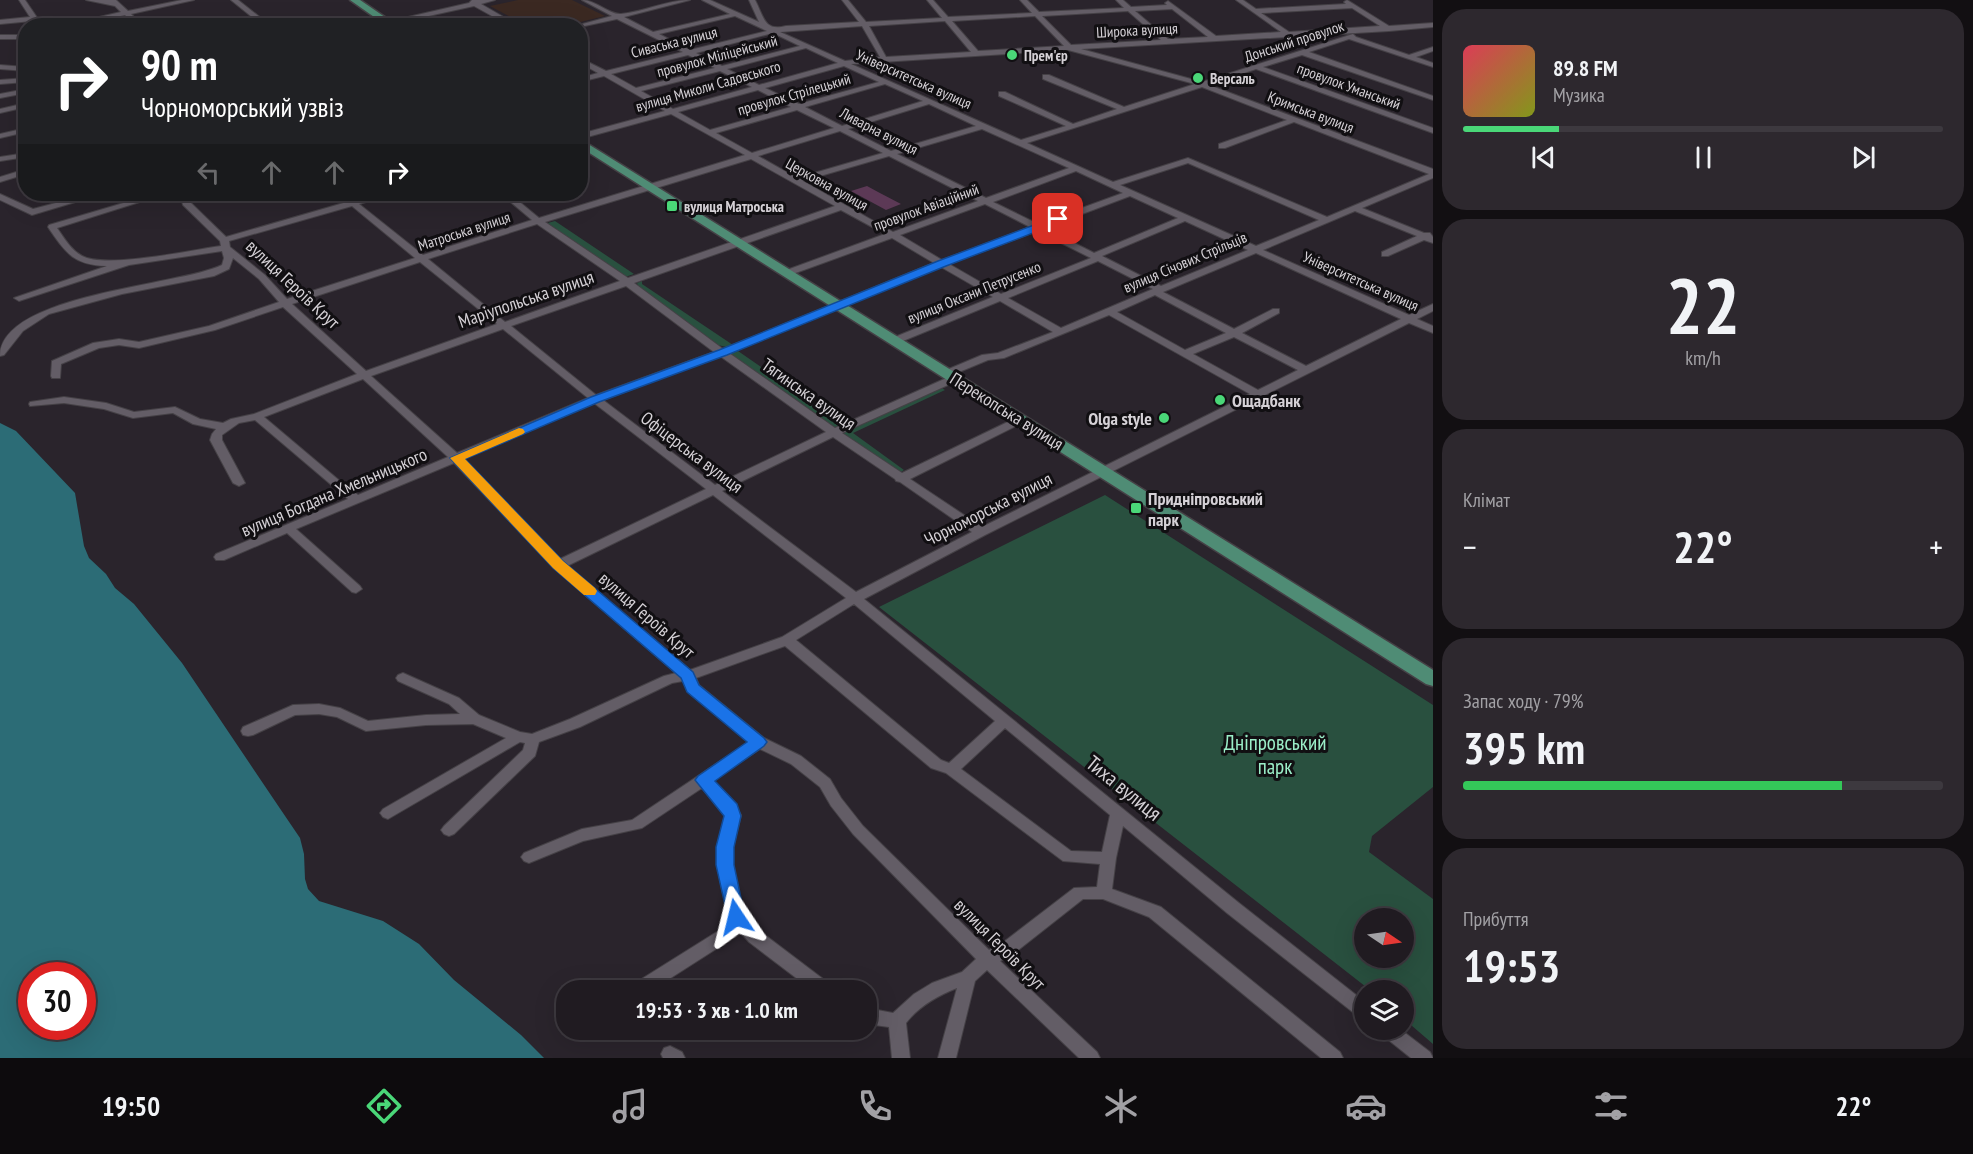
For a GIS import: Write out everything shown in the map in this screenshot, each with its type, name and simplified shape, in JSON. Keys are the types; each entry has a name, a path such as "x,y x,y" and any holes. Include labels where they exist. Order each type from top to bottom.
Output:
{"main road":[{"path":"354,0 382,18"},
{"name":"Перекопська вулиця","path":"588,147 1433,679"}],"street":[{"path":"22,0 33,18"},
{"path":"89,0 113,2 132,18"},
{"path":"99,18 191,0"},
{"path":"234,0 258,18"},
{"path":"413,18 472,2 492,0"},
{"name":"Ливарна вулиця","path":"585,0 1038,227 1305,370"},
{"path":"588,23 687,0"},
{"name":"Університетська вулиця","path":"705,0 1433,330"},
{"path":"752,0 765,27"},
{"path":"845,0 865,25 884,58"},
{"path":"930,0 976,53"},
{"path":"1023,0 1070,48"},
{"path":"1119,0 1167,42"},
{"path":"1165,0 1215,39"},
{"path":"1239,0 1288,35"},
{"path":"1344,0 1389,29"},
{"path":"472,2 501,18"},
{"path":"1254,10 1352,6"},
{"name":"Сиваська вулиця","path":"588,78 774,31 1174,7"},
{"path":"652,34 736,14"},
{"path":"0,21 18,22"},
{"name":"Широка вулиця","path":"844,63 884,58 1433,25"},
{"name":"Донський провулок","path":"1020,143 1070,125 1371,30"},
{"path":"0,37 18,37"},
{"path":"1349,37 1433,65"},
{"name":"провулок Міліцейський","path":"634,91 807,46"},
{"name":"Кримська вулиця","path":"1070,48 1200,84 1433,173"},
{"path":"1409,57 1433,49"},
{"path":"1301,52 1433,98"},
{"name":"вулиця Миколи Садовського","path":"588,135 844,63"},
{"name":"Церковна вулиця","path":"588,64 891,234 1060,332"},
{"path":"0,67 18,68"},
{"name":"провулок Уманський","path":"1256,67 1433,131"},
{"path":"1046,77 1122,109"},
{"path":"0,82 18,81"},
{"name":"провулок Стрілецький","path":"710,132 886,82"},
{"path":"0,96 18,93"},
{"path":"1002,94 1070,125"},
{"name":"Матроська вулиця","path":"56,376 56,363 71,355 110,343 132,342 140,345 212,328 538,222 929,102"},
{"path":"0,111 18,107"},
{"path":"1222,146 1293,120"},
{"path":"795,182 983,126"},
{"path":"0,136 18,132"},
{"path":"0,159 18,156"},
{"path":"1112,185 1188,160 1325,219"},
{"name":"провулок Авіаційний","path":"787,273 1075,169"},
{"name":"вулиця Січових Стрільців","path":"558,565 986,357 1000,356 1060,332 1433,173"},
{"path":"0,180 18,174"},
{"name":"вулиця Богдана Хмельницького","path":"220,557 595,399 723,352 942,264 1130,193"},
{"path":"0,197 32,212 72,201"},
{"path":"128,262 91,263 79,260 52,227 138,201"},
{"name":"вулиця Героїв Крут","path":"186,201 285,303 456,458 558,565 688,676 693,688 759,742 796,760 825,783 836,802 858,830 1091,1058"},
{"path":"20,298 128,262 225,244 357,201"},
{"name":"Тягинська вулиця","path":"513,201 538,222 627,282 769,388 981,532"},
{"name":"Офіцерська вулиця","path":"353,202 595,399 855,598"},
{"name":"Маріупольська вулиця","path":"225,427 235,421 257,416 363,375 840,207"},
{"path":"1355,207 1430,236"},
{"name":"вулиця Оксани Петрусенко","path":"894,341 1184,218"},
{"path":"1385,254 1430,236"},
{"path":"0,353 20,329 46,312 121,291 221,271 228,264 225,244"},
{"name":"Чорноморська вулиця","path":"388,813 525,738 574,723 669,679 688,676 787,640 855,598 981,532 1433,307"},
{"path":"1107,311 1259,394"},
{"path":"1186,353 1234,333 1276,311"},
{"path":"34,404 64,400 106,406 133,415 176,410 197,422 225,427"},
{"path":"257,416 341,490 359,500"},
{"path":"900,479 1022,419"},
{"path":"225,427 217,434 216,440 238,483"},
{"path":"289,529 356,589"},
{"name":"Тиха вулиця","path":"855,598 1233,908 1354,1002"},
{"path":"787,640 936,764 951,769 1068,857 1108,858"},
{"path":"403,678 454,701 474,719 525,738 530,752 449,830"},
{"path":"248,731 293,710 304,709 331,711 366,726 426,720 474,719"},
{"path":"951,769 1005,720"},
{"path":"529,857 577,837 630,827 759,742"},
{"path":"704,780 730,809 733,816 725,847 725,865 736,917 755,937 812,980"},
{"path":"1104,893 1108,858 1118,812"},
{"path":"901,1058 897,1021 905,1010 927,993 968,977 988,959 1007,949 1080,893 1104,893 1155,912 1334,1058"},
{"path":"654,980 743,924"},
{"path":"947,1058 968,977"},
{"path":"877,1018 897,1021"},
{"path":"1401,1040 1424,1058"}],"shaded area":[{"path":"518,0 572,0 605,16 588,20 588,18 512,18 490,6"}],"green space":[{"path":"555,221 634,274 625,277 544,224"},
{"path":"642,281 642,284 733,345 726,347 718,345 639,288 637,283"},
{"path":"738,351 843,424 833,428 729,354"},
{"path":"940,387 945,390 853,433 904,470 898,474 842,433"},
{"name":"Дніпровський парк","path":"1105,495 1433,705 1433,787 1372,836 1369,852 1433,899 1433,1044 1414,1028 1414,980 1357,980 879,607"}],"water":[{"path":"0,423 16,431 75,493 84,546 89,558 106,574 115,588 134,604 182,663 300,838 308,889 319,901 383,921 419,944 454,980 521,1035 544,1058 0,1058"}],"building":[{"path":"867,186 901,204 886,210 851,191"}],"slow traffic":[{"path":"519,432 456,458 558,565 589,591"}],"place":[{"name":"Прем'єр","path":"1012,55"},
{"name":"Версаль","path":"1198,78"},
{"name":"вулиця Матроська","path":"672,206"},
{"name":"Ощадбанк","path":"1220,400"},
{"name":"Olga style","path":"1164,418"},
{"name":"Придніпровський парк","path":"1136,508"}],"route":[{"path":"736,917 725,865 725,847 733,816 730,809 704,780 759,742 693,688 688,676 558,565 456,458 595,399 723,352 1058,219"}]}
